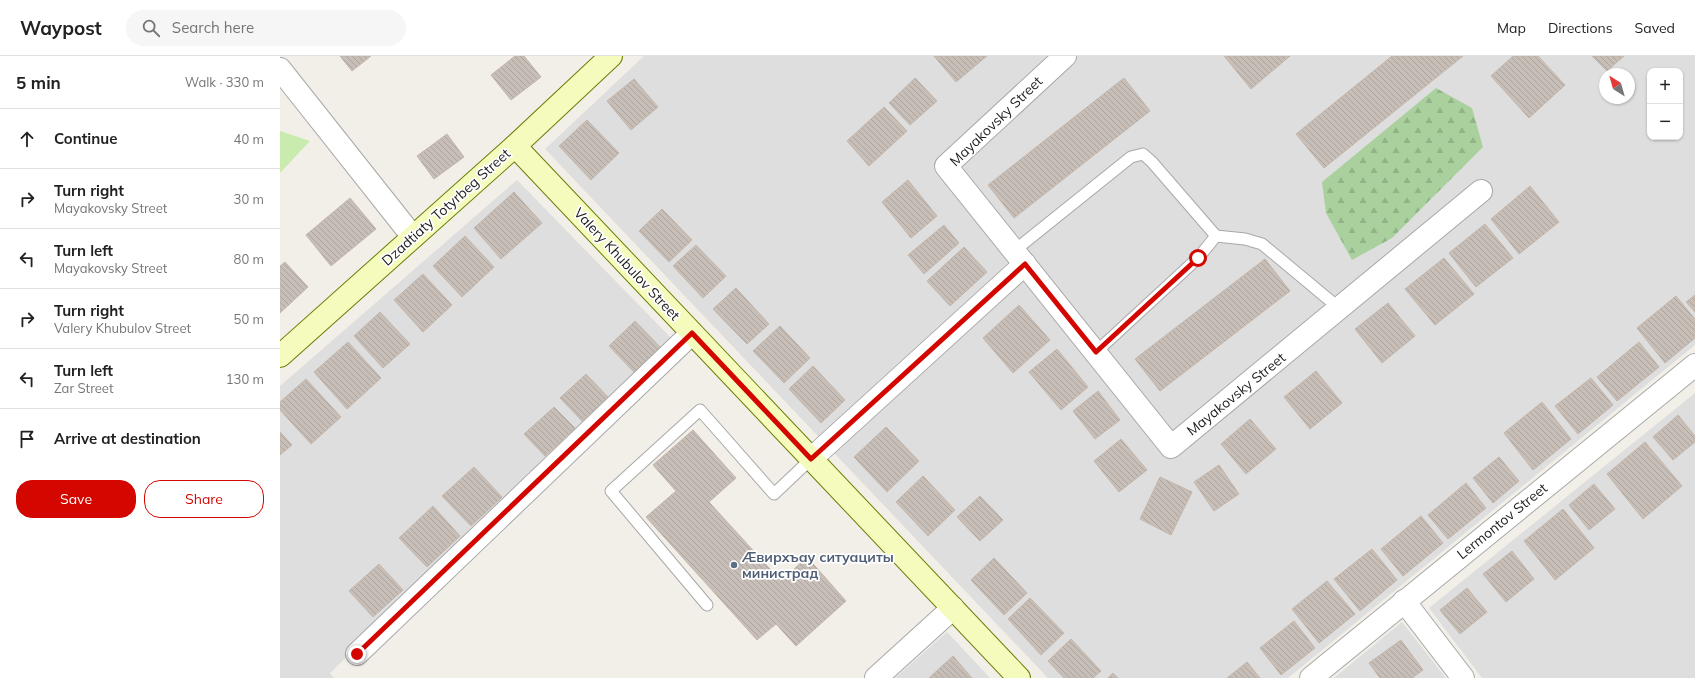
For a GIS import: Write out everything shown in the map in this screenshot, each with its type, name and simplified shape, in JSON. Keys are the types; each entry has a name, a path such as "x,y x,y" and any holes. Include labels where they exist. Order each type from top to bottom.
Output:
{"street":[{"name":"Dzadtiaty Totyrbeg Street","path":"280,356 515,146 611,56"},
{"name":"Mayakovsky Street","path":"1065,56 946,166 1171,447 1481,191"},
{"path":"280,69 413,237"},
{"name":"Valery Khubulov Street","path":"515,146 1019,678"},
{"path":"811,459 1020,257"},
{"path":"357,654 692,333"},
{"name":"Lermontov Street","path":"1311,678 1695,365"},
{"path":"1404,601 1463,678"},
{"path":"876,678 953,608"}],"lane":[{"path":"1020,257 1131,157 1143,154 1152,162 1216,236 1244,239 1262,244 1340,308"},
{"path":"1096,352 1198,258 1216,236"},
{"path":"706,605 611,491 700,410 774,494 811,459"}],"shaded area":[{"path":"644,56 1695,56 1695,345 1288,678 1048,678 545,149"},
{"path":"517,180 674,341 330,673 334,678 280,678 280,386"},
{"path":"1695,393 1695,678 1482,678 1429,608"},
{"path":"1402,622 1446,678 1334,678"},
{"path":"947,632 990,678 895,678"}],"green space":[{"path":"1436,88 1472,108 1483,147 1392,238 1352,260 1326,213 1322,182"},
{"path":"280,131 310,141 280,173"}],"building":[{"path":"340,56 371,56 352,71"},
{"path":"515,56 524,56 541,77 511,100 491,75"},
{"path":"934,56 987,56 956,82"},
{"path":"1224,56 1290,56 1251,89"},
{"path":"1392,56 1463,56 1324,168 1296,134"},
{"path":"1513,56 1538,56 1565,85 1529,118 1491,76"},
{"path":"1592,56 1624,56 1610,68 1604,68"},
{"path":"915,78 937,101 910,125 889,103"},
{"path":"1124,78 1150,111 1014,218 988,185"},
{"path":"634,79 658,107 631,130 607,101"},
{"path":"884,107 907,131 869,166 847,141"},
{"path":"587,120 619,153 591,180 559,146"},
{"path":"447,134 464,157 434,179 417,156"},
{"path":"908,180 937,216 911,238 882,202"},
{"path":"1530,186 1559,222 1519,254 1491,219"},
{"path":"514,192 542,223 501,259 474,228"},
{"path":"350,198 376,229 331,266 306,235"},
{"path":"662,209 692,240 669,262 639,231"},
{"path":"1485,224 1513,258 1476,287 1449,253"},
{"path":"944,225 959,243 924,274 908,255"},
{"path":"465,236 494,267 462,297 433,266"},
{"path":"696,245 726,276 703,298 673,266"},
{"path":"964,247 987,272 950,306 927,281"},
{"path":"1444,258 1474,294 1435,325 1405,289"},
{"path":"1265,259 1290,291 1160,391 1135,359"},
{"path":"285,262 308,287 280,313 280,266"},
{"path":"423,274 452,305 423,332 394,300"},
{"path":"736,288 769,324 747,344 713,309"},
{"path":"1695,295 1695,312 1686,302"},
{"path":"1676,296 1695,319 1695,338 1665,363 1637,328"},
{"path":"1388,303 1415,336 1382,363 1355,329"},
{"path":"1019,305 1050,340 1013,373 983,338"},
{"path":"380,312 410,344 383,368 354,336"},
{"path":"635,321 661,348 634,372 609,346"},
{"path":"780,326 810,358 784,383 753,351"},
{"path":"348,342 381,378 347,409 314,372"},
{"path":"1639,342 1659,367 1617,401 1597,377"},
{"path":"1057,349 1088,387 1061,410 1029,372"},
{"path":"813,366 845,400 821,423 789,389"},
{"path":"1316,371 1342,403 1310,429 1284,397"},
{"path":"586,374 608,397 582,421 560,398"},
{"path":"1591,378 1613,405 1578,434 1555,406"},
{"path":"306,379 341,417 311,444 280,410 280,402"},
{"path":"1098,391 1120,420 1095,439 1073,411"},
{"path":"1542,402 1571,439 1533,470 1504,433"},
{"path":"554,407 575,428 545,456 524,434"},
{"path":"1678,415 1695,436 1695,442 1673,460 1653,437"},
{"path":"1250,419 1276,449 1246,474 1221,444"},
{"path":"886,427 919,461 887,492 854,457"},
{"path":"693,430 736,478 709,502 781,581 807,557 846,601 796,646 776,624 757,640 646,517 676,491 653,465"},
{"path":"280,432 292,445 280,455"},
{"path":"1121,439 1147,470 1119,492 1094,461"},
{"path":"1645,442 1682,486 1643,519 1607,474"},
{"path":"1499,457 1519,481 1493,503 1473,478"},
{"path":"1219,465 1239,494 1214,511 1194,482"},
{"path":"474,467 502,497 471,526 442,496"},
{"path":"923,476 955,510 928,536 896,502"},
{"path":"1160,477 1192,492 1171,535 1140,519"},
{"path":"1466,483 1486,508 1448,539 1428,515"},
{"path":"1594,484 1615,509 1589,530 1569,505"},
{"path":"980,496 1003,520 980,541 957,517"},
{"path":"433,506 460,536 427,567 399,538"},
{"path":"1563,509 1594,548 1555,580 1524,541"},
{"path":"1421,516 1443,543 1403,576 1381,549"},
{"path":"1372,549 1397,580 1360,611 1334,579"},
{"path":"1512,551 1534,579 1506,602 1483,574"},
{"path":"994,558 1027,593 1004,615 971,580"},
{"path":"379,564 403,590 373,617 349,591"},
{"path":"1327,581 1355,614 1319,643 1292,609"},
{"path":"1467,588 1487,612 1460,634 1440,610"},
{"path":"1030,598 1064,633 1041,655 1008,619"},
{"path":"1294,621 1315,648 1281,675 1260,648"},
{"path":"1071,639 1101,671 1093,678 1064,678 1048,661"},
{"path":"1401,640 1423,670 1412,678 1380,678 1369,663"},
{"path":"953,656 972,678 930,678 930,677"},
{"path":"1247,662 1260,678 1227,678"},
{"path":"1113,673 1118,678 1108,678"}],"place":[{"name":"Æвирхъау ситуациты министрад","path":"734,565"}],"route":[{"path":"357,654 692,333 811,459 1025,264 1096,352 1198,258"}]}
